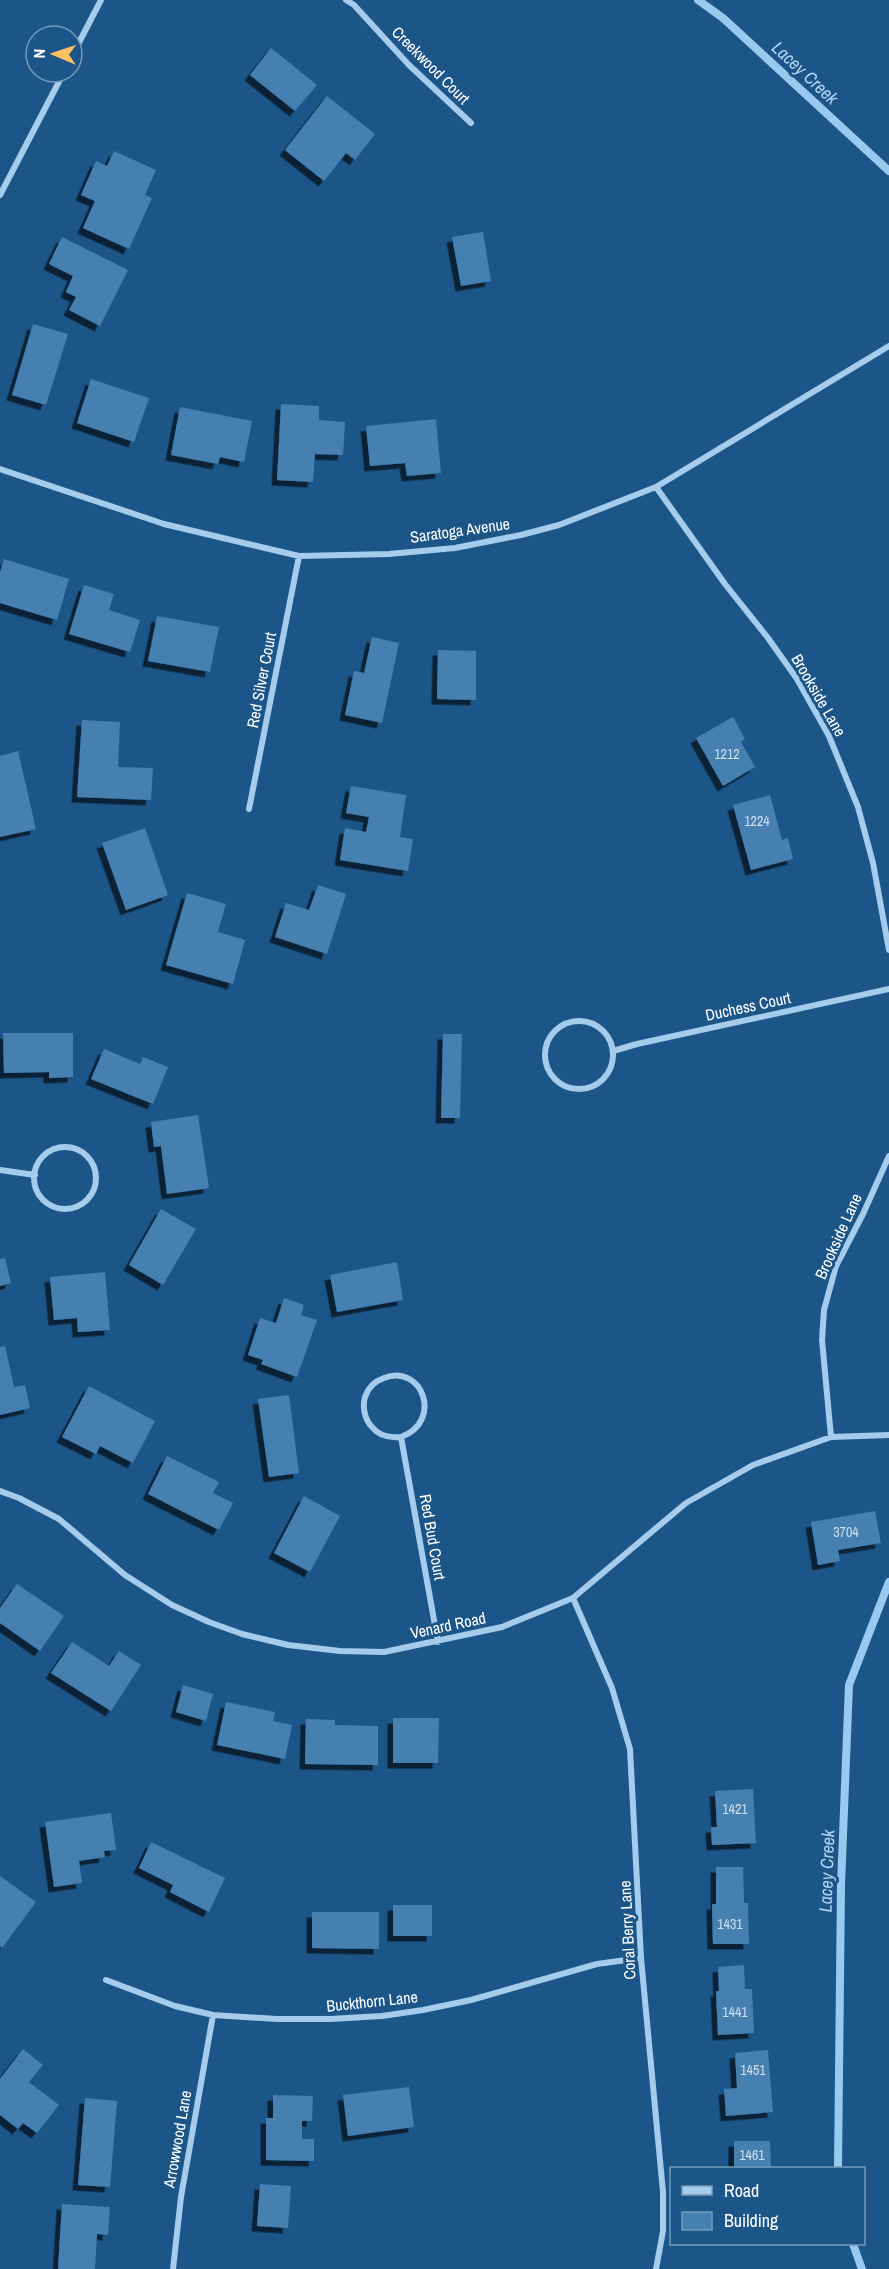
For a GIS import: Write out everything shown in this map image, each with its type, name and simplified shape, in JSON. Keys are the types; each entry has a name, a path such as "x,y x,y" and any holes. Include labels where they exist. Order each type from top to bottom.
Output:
{"street":[{"path":"84,33 101,0"},
{"name":"Creekwood Court","path":"346,0 354,5 409,65 471,123"},
{"path":"0,195 58,84"},
{"name":"Saratoga Avenue","path":"0,469 164,524 299,556 389,554 483,543 559,525 656,487 889,346"},
{"name":"Brookside Lane","path":"656,487 724,584 768,638 797,679 829,736 858,807 873,863 889,950"},
{"name":"Red Silver Court","path":"249,809 299,556"},
{"name":"Duchess Court","path":"613,1051 889,989"},
{"path":"572,1021 590,1022 604,1031 613,1051 610,1069 601,1081 588,1088 575,1089 564,1086 555,1080 545,1061 548,1040 562,1024 572,1021"},
{"path":"68,1147 82,1152 89,1158 95,1171 96,1181 92,1193 83,1203 63,1208 53,1206 42,1197 36,1184 35,1174 38,1163 46,1154 58,1148 68,1147"},
{"name":"Brookside Lane","path":"831,1437 822,1340 824,1310 836,1266 863,1215 889,1156"},
{"path":"0,1170 35,1174"},
{"path":"388,1376 400,1376 410,1380 419,1388 425,1401 424,1414 419,1425 401,1437 381,1434 365,1417 364,1404 369,1389 388,1376"},
{"name":"Venard Road","path":"0,1491 19,1498 59,1519 125,1575 171,1605 208,1622 242,1634 288,1645 340,1651 384,1652 502,1628 573,1598 686,1503 753,1465 831,1437 889,1435"},
{"name":"Red Bud Court","path":"401,1437 438,1642"},
{"name":"Coral Berry Lane","path":"573,1598 612,1688 630,1749 641,1958 663,2192 663,2231 656,2269"},
{"name":"Buckthorn Lane","path":"106,1980 175,2006 213,2015 330,2019 382,2016 471,2000 597,1964 641,1958"},
{"name":"Arrowwood Lane","path":"172,2269 181,2197 213,2015"}],"building":[{"path":"271,48 317,85 295,111 250,75"},
{"path":"327,96 375,134 355,160 346,153 324,181 285,150"},
{"path":"114,151 156,170 145,195 152,198 129,249 83,228 95,201 81,195 96,161 107,166"},
{"path":"483,232 491,281 461,286 452,237"},
{"path":"62,237 128,270 100,326 69,310 76,297 66,292 73,276 49,264"},
{"path":"33,324 68,334 46,405 12,395"},
{"path":"91,379 149,398 134,442 77,423"},
{"path":"281,404 319,406 319,420 345,422 343,455 315,454 313,482 277,480"},
{"path":"180,407 252,421 244,462 220,457 218,464 171,455"},
{"path":"436,419 441,473 407,476 405,463 370,466 366,426"},
{"path":"4,559 69,579 57,620 0,603 0,572"},
{"path":"84,585 114,594 109,610 140,620 130,652 69,634"},
{"path":"157,616 219,627 210,672 148,661"},
{"path":"372,637 399,643 382,723 345,715 354,671 364,673"},
{"path":"438,650 476,651 476,700 437,699"},
{"path":"733,717 745,739 741,742 755,767 723,786 696,738"},
{"path":"82,720 120,722 118,767 153,768 151,800 77,797"},
{"path":"18,751 36,829 0,837 0,756"},
{"path":"351,786 406,795 400,837 413,839 408,871 340,860 345,828 366,832 369,817 346,813"},
{"path":"770,795 782,840 788,838 793,859 751,870 733,805"},
{"path":"145,828 168,895 126,910 102,843"},
{"path":"318,885 346,894 327,954 275,937 286,903 309,910"},
{"path":"187,893 226,904 218,932 245,940 233,984 166,965"},
{"path":"3,1033 73,1033 73,1077 49,1078 49,1072 4,1073"},
{"path":"443,1034 462,1034 460,1118 441,1118"},
{"path":"104,1049 140,1064 143,1057 168,1067 153,1104 91,1079"},
{"path":"198,1115 209,1188 167,1194 161,1146 154,1147 151,1122"},
{"path":"161,1209 196,1229 163,1285 129,1265"},
{"path":"5,1258 11,1283 0,1286 0,1259"},
{"path":"397,1262 403,1300 337,1312 330,1275"},
{"path":"105,1272 110,1330 78,1332 77,1318 54,1320 50,1277"},
{"path":"284,1298 304,1305 301,1315 317,1320 297,1377 261,1364 263,1360 248,1355 260,1318 276,1323"},
{"path":"5,1346 14,1387 25,1385 30,1408 0,1415 0,1347"},
{"path":"89,1386 155,1421 133,1463 100,1446 96,1454 62,1437"},
{"path":"289,1395 299,1473 269,1477 258,1399"},
{"path":"167,1456 219,1482 213,1493 233,1503 219,1530 148,1494"},
{"path":"304,1496 340,1516 310,1572 274,1553"},
{"path":"875,1511 881,1543 838,1550 840,1561 818,1565 811,1522"},
{"path":"17,1584 64,1616 40,1651 0,1623 0,1608"},
{"path":"72,1642 109,1666 119,1651 141,1665 111,1711 51,1673"},
{"path":"183,1685 213,1694 206,1721 176,1712"},
{"path":"226,1702 275,1712 273,1721 292,1725 285,1759 217,1745"},
{"path":"393,1718 439,1718 438,1763 393,1763"},
{"path":"306,1719 335,1720 335,1725 378,1726 378,1765 305,1764"},
{"path":"753,1789 756,1843 712,1845 711,1827 717,1827 715,1791"},
{"path":"111,1813 116,1850 104,1851 105,1857 79,1861 82,1883 54,1887 45,1822"},
{"path":"151,1842 225,1878 209,1912 170,1892 173,1885 139,1868"},
{"path":"716,1867 743,1867 744,1903 748,1903 749,1944 713,1944 712,1904 716,1904"},
{"path":"0,1876 36,1902 2,1948 0,1946"},
{"path":"393,1905 432,1905 432,1936 393,1936"},
{"path":"312,1912 379,1912 379,1949 312,1948"},
{"path":"744,1965 745,1989 752,1989 754,2033 718,2035 716,1991 719,1991 718,1967"},
{"path":"23,2049 43,2065 29,2082 59,2105 37,2133 23,2123 18,2129 0,2115 0,2079"},
{"path":"768,2050 773,2112 726,2116 724,2089 737,2088 735,2053"},
{"path":"409,2087 414,2127 348,2136 343,2095"},
{"path":"273,2095 313,2096 312,2121 302,2121 302,2139 314,2139 314,2161 266,2160 266,2118 273,2118"},
{"path":"85,2098 117,2101 110,2187 78,2185"},
{"path":"734,2141 770,2141 771,2167 734,2167"},
{"path":"260,2184 291,2186 288,2228 257,2226"},
{"path":"62,2204 110,2207 108,2235 97,2234 95,2269 58,2269"}],"waterway":[{"name":"Lacey Creek","path":"698,0 723,18 889,171"},
{"name":"Lacey Creek","path":"838,2167 841,1885 849,1685 889,1582"},
{"name":"Lacey Creek","path":"853,2245 862,2269"}]}
